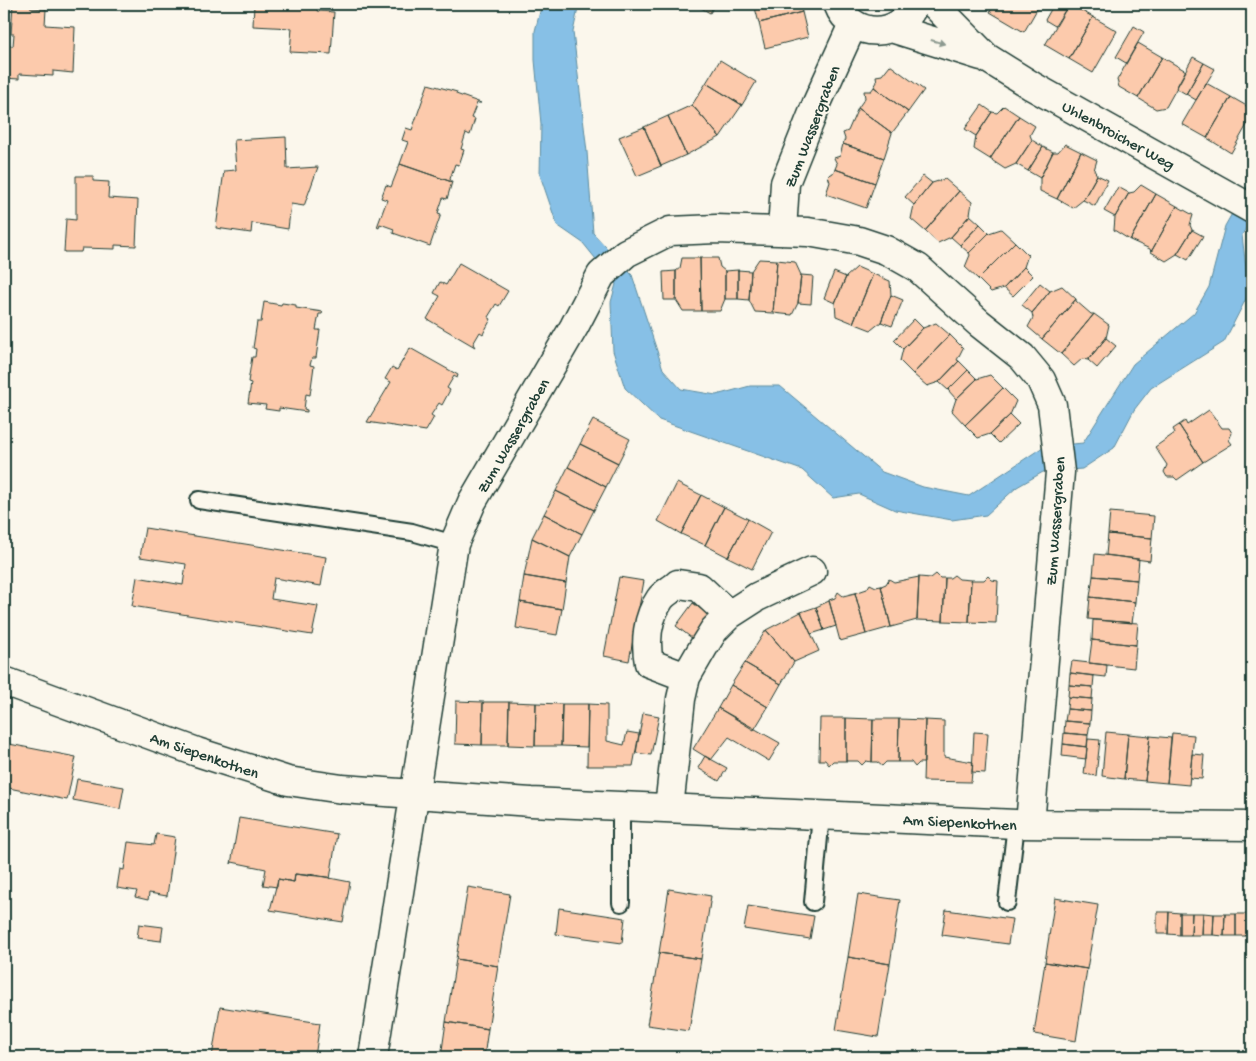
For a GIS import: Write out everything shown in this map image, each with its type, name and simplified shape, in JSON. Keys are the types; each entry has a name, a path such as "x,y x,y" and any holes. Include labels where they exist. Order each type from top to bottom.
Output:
{"street":[{"path":"891,28 903,21 914,4"},
{"name":"Uhlenbroicher Weg","path":"934,4 987,58 1032,86 1252,209"},
{"name":"Uhlenbroicher Weg","path":"845,14 865,30 878,32 891,28 987,58"},
{"name":"Zum Wassergraben","path":"782,230 786,183 817,103 845,14"},
{"name":"Zum Wassergraben","path":"414,795 454,544 472,502 574,327 601,275 626,253 670,231 782,230 808,232 859,241 886,250 918,268 979,323 1022,357 1041,380 1052,405 1060,472 1023,824"},
{"path":"669,808 681,699 686,677 714,630 729,615 757,597 812,570"},
{"path":"686,677 649,664 646,644 651,618 661,598 678,584 699,587 729,615"},
{"name":"Am Siepenkothen","path":"4,681 197,752 288,781 342,789 414,795 621,806 1023,824 1252,826"},
{"path":"373,1057 414,795"}],"lane":[{"path":"199,500 412,532 454,544"},
{"path":"620,903 621,806"},
{"path":"813,902 821,815"},
{"path":"1007,902 1023,824"}],"water":[{"path":"542,4 579,4 573,32 587,152 593,233 632,275 663,369 681,389 716,395 750,386 780,386 882,472 923,487 969,496 1043,447 1083,443 1133,364 1194,313 1209,287 1225,226 1252,178 1252,218 1242,235 1249,293 1224,342 1151,388 1134,410 1114,448 1082,469 1043,472 1017,487 986,515 952,520 895,510 859,494 833,498 802,470 659,420 625,388 613,351 611,302 616,284 583,243 557,225 540,175 541,124 535,60 535,31"}],"building":[{"path":"13,4 30,4 31,8 46,9 45,25 75,27 73,73 53,71 53,76 19,74 19,79 4,78 4,46 13,46 14,34 11,34"},
{"path":"254,4 317,4 317,11 334,12 331,54 290,52 292,28 253,26"},
{"path":"694,4 715,4 710,13"},
{"path":"754,4 800,4 802,12 759,23"},
{"path":"995,4 1040,4 1024,32 990,12"},
{"path":"1054,4 1069,4 1055,26 1045,20"},
{"path":"1069,4 1093,17 1069,59 1045,45"},
{"path":"802,12 808,37 765,48 759,23"},
{"path":"1093,17 1117,31 1093,73 1069,59"},
{"path":"1134,26 1144,32 1126,63 1116,57"},
{"path":"1138,43 1162,57 1138,98 1119,87 1117,80"},
{"path":"1162,57 1186,71 1166,107 1156,109 1138,98"},
{"path":"1193,57 1204,63 1186,94 1176,88"},
{"path":"720,60 756,82 742,105 706,83"},
{"path":"1204,63 1215,69 1196,100 1186,94"},
{"path":"890,65 924,90 908,112 874,87 877,82 876,76 882,75"},
{"path":"706,83 742,105 720,137 692,105"},
{"path":"1206,83 1231,97 1207,138 1182,124"},
{"path":"428,84 457,92 456,94 481,103 477,103 471,118 475,119 470,135 466,133 461,149 464,150 459,165 455,164 450,179 452,182 400,164 408,142 402,140 406,128 412,130"},
{"path":"874,87 908,112 892,133 858,108 865,98 864,91 871,91"},
{"path":"1231,97 1252,109 1252,116 1231,153 1207,138"},
{"path":"692,105 720,137 686,155 668,116"},
{"path":"982,105 992,112 976,136 965,129"},
{"path":"1004,106 1019,116 990,159 974,149 976,136 992,112 997,113"},
{"path":"858,108 892,133 884,158 843,144 845,139 843,133 848,131"},
{"path":"668,116 686,155 661,166 644,127"},
{"path":"1019,116 1035,126 1030,135 1032,140 1016,164 1005,169 990,159"},
{"path":"644,127 661,166 637,176 619,137"},
{"path":"286,137 287,169 318,167 304,206 291,204 288,229 252,223 251,233 216,228 224,171 236,170 234,140"},
{"path":"1032,140 1043,147 1028,171 1016,164"},
{"path":"843,144 884,158 875,183 835,169 837,164 834,158 840,156"},
{"path":"1065,144 1081,152 1057,199 1040,191 1040,178 1053,152 1058,152"},
{"path":"1043,147 1053,152 1040,178 1028,171"},
{"path":"1081,152 1097,160 1094,170 1097,175 1083,200 1073,208 1057,199"},
{"path":"400,164 452,182 447,199 443,198 438,213 441,214 430,246 393,233 394,229 380,224 379,228 377,227 387,200 381,198 386,185 391,187"},
{"path":"835,169 875,183 866,208 826,194 830,182 828,176"},
{"path":"1097,175 1108,180 1095,206 1083,200"},
{"path":"76,176 93,176 93,181 109,182 108,198 138,200 136,246 115,245 115,249 82,248 81,252 64,252 66,219 76,220"},
{"path":"923,176 932,183 914,205 905,197"},
{"path":"945,179 959,191 925,231 911,219 914,205 932,183"},
{"path":"1141,185 1156,194 1130,240 1114,230 1115,217 1129,193 1134,192"},
{"path":"1118,187 1129,193 1115,217 1104,211"},
{"path":"959,191 972,202 970,215 951,237 938,243 925,231"},
{"path":"1156,194 1177,206 1151,252 1150,249 1130,240"},
{"path":"1177,206 1193,215 1190,225 1192,230 1177,254 1166,261 1151,252"},
{"path":"970,215 980,224 960,245 951,237"},
{"path":"980,224 989,233 969,253 960,245"},
{"path":"1001,229 1015,242 978,279 965,267 970,255 969,253 989,233"},
{"path":"1192,230 1203,236 1188,260 1177,254"},
{"path":"1015,242 1028,255 1024,267 1004,288 991,292 978,279"},
{"path":"682,258 700,258 701,311 683,311 676,300 676,271 680,268"},
{"path":"700,258 718,258 720,267 725,271 725,299 720,311 701,311"},
{"path":"759,259 777,260 773,313 755,312 749,300 751,271"},
{"path":"777,260 795,262 801,275 798,303 792,315 773,313"},
{"path":"459,263 508,291 499,306 496,304 488,317 491,319 483,334 480,332 473,344 475,347 427,319 440,296 434,293 440,282 446,285"},
{"path":"857,267 873,274 853,323 836,316 835,303 846,277"},
{"path":"1024,267 1033,276 1013,296 1004,288"},
{"path":"738,270 738,299 725,299 725,271"},
{"path":"738,270 751,271 749,300 738,299"},
{"path":"676,271 676,300 664,300 663,272"},
{"path":"834,272 846,277 835,303 824,298"},
{"path":"873,274 890,281 891,295 881,322 871,330 853,323"},
{"path":"801,275 813,276 811,304 798,303"},
{"path":"1040,283 1050,291 1032,313 1022,305"},
{"path":"1062,286 1076,299 1042,339 1028,327 1033,318 1032,313 1050,291"},
{"path":"891,295 903,300 892,326 881,322"},
{"path":"1076,299 1091,314 1094,314 1061,354 1042,339"},
{"path":"264,302 296,305 296,308 323,312 319,314 316,330 320,330 316,358 312,358 310,365 314,366 310,395 306,394 304,409 307,412 279,408 279,411 265,409 266,405 248,403 251,383 248,382 252,357 255,357 256,349 253,348 257,322 261,322"},
{"path":"1094,314 1109,325 1106,338 1088,360 1082,359 1074,366 1061,354"},
{"path":"914,319 923,328 903,349 894,340"},
{"path":"936,323 950,335 913,374 900,361 903,349 923,328"},
{"path":"950,335 963,348 957,360 959,361 939,382 927,386 913,374"},
{"path":"1106,338 1116,346 1097,368 1088,360"},
{"path":"410,348 458,375 457,378 454,376 447,388 450,390 442,405 439,403 431,415 434,417 426,431 367,422 391,382 385,379 392,367 397,370"},
{"path":"959,361 968,370 948,390 939,382"},
{"path":"968,370 977,379 956,399 948,390"},
{"path":"990,375 1003,388 965,425 952,411 956,399 977,379"},
{"path":"1003,388 1016,401 1010,415 990,434 978,438 965,425"},
{"path":"1209,410 1222,428 1229,428 1232,433 1229,440 1232,444 1203,462 1179,425 1185,421 1187,425"},
{"path":"1010,415 1019,424 999,443 990,434"},
{"path":"593,420 630,439 618,463 580,444"},
{"path":"1179,425 1203,462 1177,480 1174,477 1167,477 1164,472 1167,465 1155,447 1175,433 1173,429"},
{"path":"580,444 618,463 606,487 568,467"},
{"path":"568,467 606,487 594,510 556,491"},
{"path":"677,483 701,495 681,534 658,521"},
{"path":"556,491 594,510 582,534 544,514"},
{"path":"701,495 724,507 705,545 681,534"},
{"path":"724,507 748,519 728,557 705,545"},
{"path":"1110,512 1154,516 1152,538 1108,534"},
{"path":"544,514 582,534 570,557 532,538"},
{"path":"748,519 771,532 752,569 728,557"},
{"path":"145,528 326,557 321,586 274,578 271,599 318,606 312,635 132,606 137,577 183,585 186,564 140,557"},
{"path":"1108,534 1152,538 1150,561 1106,555"},
{"path":"532,538 570,557 566,583 524,576"},
{"path":"1095,554 1139,559 1137,580 1093,576"},
{"path":"936,574 940,578 945,578 943,621 917,620 919,577 931,578"},
{"path":"954,575 959,579 971,580 969,622 943,621 945,578 950,578"},
{"path":"524,576 566,583 562,609 520,602"},
{"path":"988,576 992,580 998,581 996,623 969,622 971,580 984,580"},
{"path":"1093,576 1137,580 1135,602 1090,597"},
{"path":"619,577 644,581 629,661 604,656"},
{"path":"919,577 917,620 891,627 881,586 886,584 889,579 894,582"},
{"path":"870,584 876,587 881,586 891,627 866,634 855,593 867,589"},
{"path":"838,592 843,596 855,593 866,634 840,641 829,600 835,598"},
{"path":"1090,597 1135,602 1132,623 1088,619"},
{"path":"829,601 836,626 824,630 816,607"},
{"path":"520,602 562,609 557,635 516,628"},
{"path":"693,603 710,616 693,639 676,626"},
{"path":"816,607 824,630 811,634 801,612"},
{"path":"801,612 819,651 794,662 766,630"},
{"path":"1093,620 1138,623 1136,645 1092,640"},
{"path":"766,630 794,662 781,684 745,663"},
{"path":"1092,640 1136,645 1134,668 1089,663"},
{"path":"1072,661 1107,665 1106,677 1070,673"},
{"path":"745,663 781,684 768,707 731,685"},
{"path":"1070,673 1094,676 1093,687 1069,685"},
{"path":"731,685 768,707 754,730 718,708"},
{"path":"1069,685 1093,687 1092,699 1068,697"},
{"path":"1068,697 1092,699 1091,711 1067,709"},
{"path":"456,701 483,702 482,745 455,744"},
{"path":"483,702 509,702 508,745 482,745"},
{"path":"509,702 536,703 535,746 508,745"},
{"path":"536,703 562,704 561,746 535,746"},
{"path":"562,704 588,704 587,747 561,746"},
{"path":"588,704 607,705 607,741 624,745 627,732 639,734 633,766 587,766"},
{"path":"718,708 780,743 769,761 729,737 711,760 693,749"},
{"path":"1067,709 1091,711 1090,723 1065,721"},
{"path":"643,713 659,716 651,755 636,753"},
{"path":"820,718 846,718 846,761 833,761 829,765 825,760 819,760"},
{"path":"846,718 873,719 872,762 866,761 862,765 858,761 846,761"},
{"path":"873,719 899,719 898,762 886,762 882,766 877,762 872,762"},
{"path":"899,719 925,720 924,763 919,763 915,767 911,762 898,762"},
{"path":"925,720 944,721 944,757 973,762 971,782 923,781"},
{"path":"1065,721 1090,723 1088,735 1064,733"},
{"path":"974,732 988,733 985,773 972,772"},
{"path":"1106,732 1128,734 1124,779 1102,776"},
{"path":"1064,733 1088,735 1087,747 1063,744"},
{"path":"1172,733 1194,735 1189,785 1167,783"},
{"path":"1128,734 1150,736 1145,781 1124,779"},
{"path":"1150,736 1171,738 1167,783 1145,781"},
{"path":"1088,739 1100,740 1096,776 1084,774"},
{"path":"4,743 76,757 67,800 4,787"},
{"path":"1063,744 1087,747 1086,759 1062,756"},
{"path":"1192,754 1204,755 1202,779 1190,778"},
{"path":"705,756 727,768 719,781 698,768"},
{"path":"77,779 124,787 120,809 73,800"},
{"path":"239,818 337,834 330,879 329,877 295,874 294,882 278,879 277,887 263,885 266,869 232,862 231,864"},
{"path":"156,834 175,837 167,896 149,893 148,900 135,897 137,891 117,888 120,869 124,870 128,842 154,845"},
{"path":"295,874 309,876 309,874 350,882 343,922 270,910 278,879 294,882"},
{"path":"468,887 510,894 498,966 456,959"},
{"path":"669,889 711,896 701,959 659,953"},
{"path":"858,894 900,900 890,964 848,957"},
{"path":"1055,898 1098,905 1087,969 1045,962"},
{"path":"748,906 814,916 810,939 744,929"},
{"path":"559,908 625,918 622,943 556,934"},
{"path":"946,910 1012,919 1008,944 942,935"},
{"path":"1157,912 1169,912 1168,934 1157,934"},
{"path":"1169,912 1180,913 1180,935 1168,934"},
{"path":"1180,913 1192,913 1191,935 1180,935"},
{"path":"1192,913 1203,913 1202,935 1191,935"},
{"path":"1203,913 1214,914 1213,935 1202,935"},
{"path":"1214,914 1225,914 1224,936 1213,935"},
{"path":"1225,914 1236,914 1236,936 1224,936"},
{"path":"1236,914 1247,914 1247,936 1236,936"},
{"path":"1247,914 1252,914 1252,936 1247,936"},
{"path":"139,924 163,927 161,941 137,938"},
{"path":"659,953 701,959 689,1031 647,1025"},
{"path":"848,957 890,964 878,1037 836,1030"},
{"path":"456,959 498,966 488,1029 446,1022"},
{"path":"1045,962 1087,969 1076,1041 1034,1034"},
{"path":"220,1007 320,1023 315,1057 212,1057"},
{"path":"446,1022 488,1029 484,1057 441,1057"},
{"path":"1147,1051 1147,1056 1159,1057 1131,1057 1131,1052"}]}
